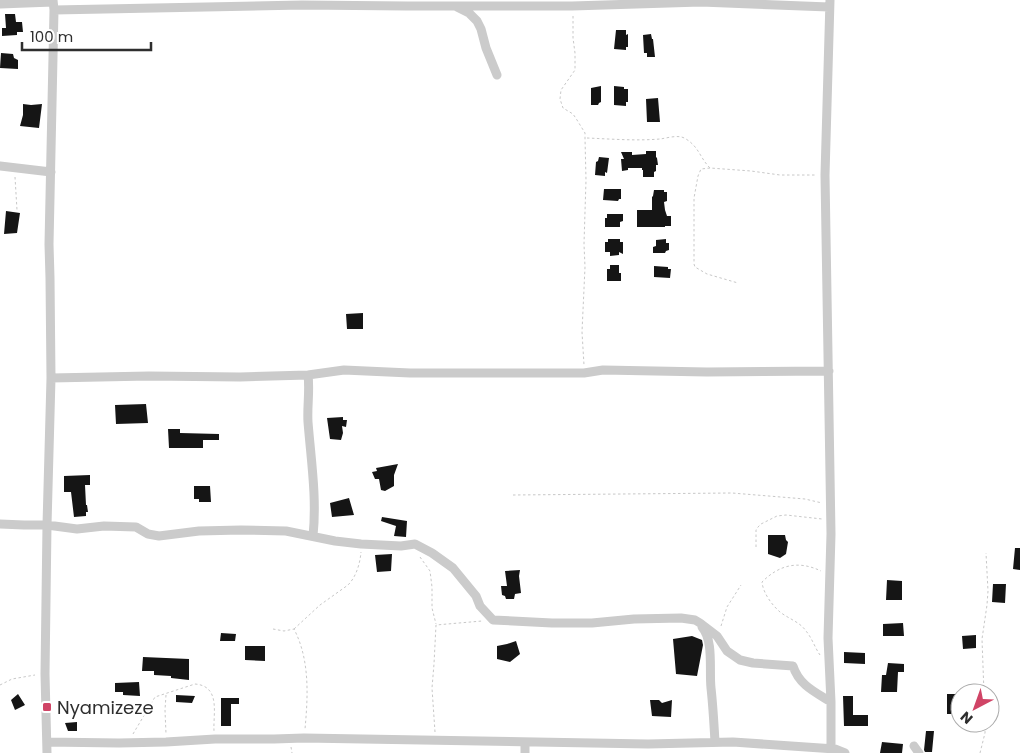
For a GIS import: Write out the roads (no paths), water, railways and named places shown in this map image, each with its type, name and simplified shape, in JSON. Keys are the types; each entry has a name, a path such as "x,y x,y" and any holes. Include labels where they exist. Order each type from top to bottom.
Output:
{"street":[{"path":"0,4 302,5 407,3 455,6 519,3 572,6 701,2 830,3 825,175 831,534 828,638 831,751"},
{"path":"47,753 47,524 51,378 49,244 53,4"},
{"path":"455,6 469,13 477,21 497,75"},
{"path":"0,166 51,172"},
{"path":"51,378 240,377 308,375 344,370 410,373 584,373 603,370 829,372"},
{"path":"308,375 308,419 315,516 313,536"},
{"path":"0,524 47,524 77,529 104,526 136,527 148,534 159,536 199,531 286,531 361,544 401,546 415,544 453,568 476,596 480,606 493,620 592,623 651,618 695,620 717,636 728,651 740,660 753,663 793,666 796,674 805,686 831,702"},
{"path":"695,620 705,631 710,649 716,742"},
{"path":"710,649 728,651"},
{"path":"47,742 127,743 214,739 304,738 648,744 733,742 831,751 835,749 844,753"},
{"path":"525,742 525,753"}],"place":[{"name":"Nyamizeze","path":"47,707"}]}
